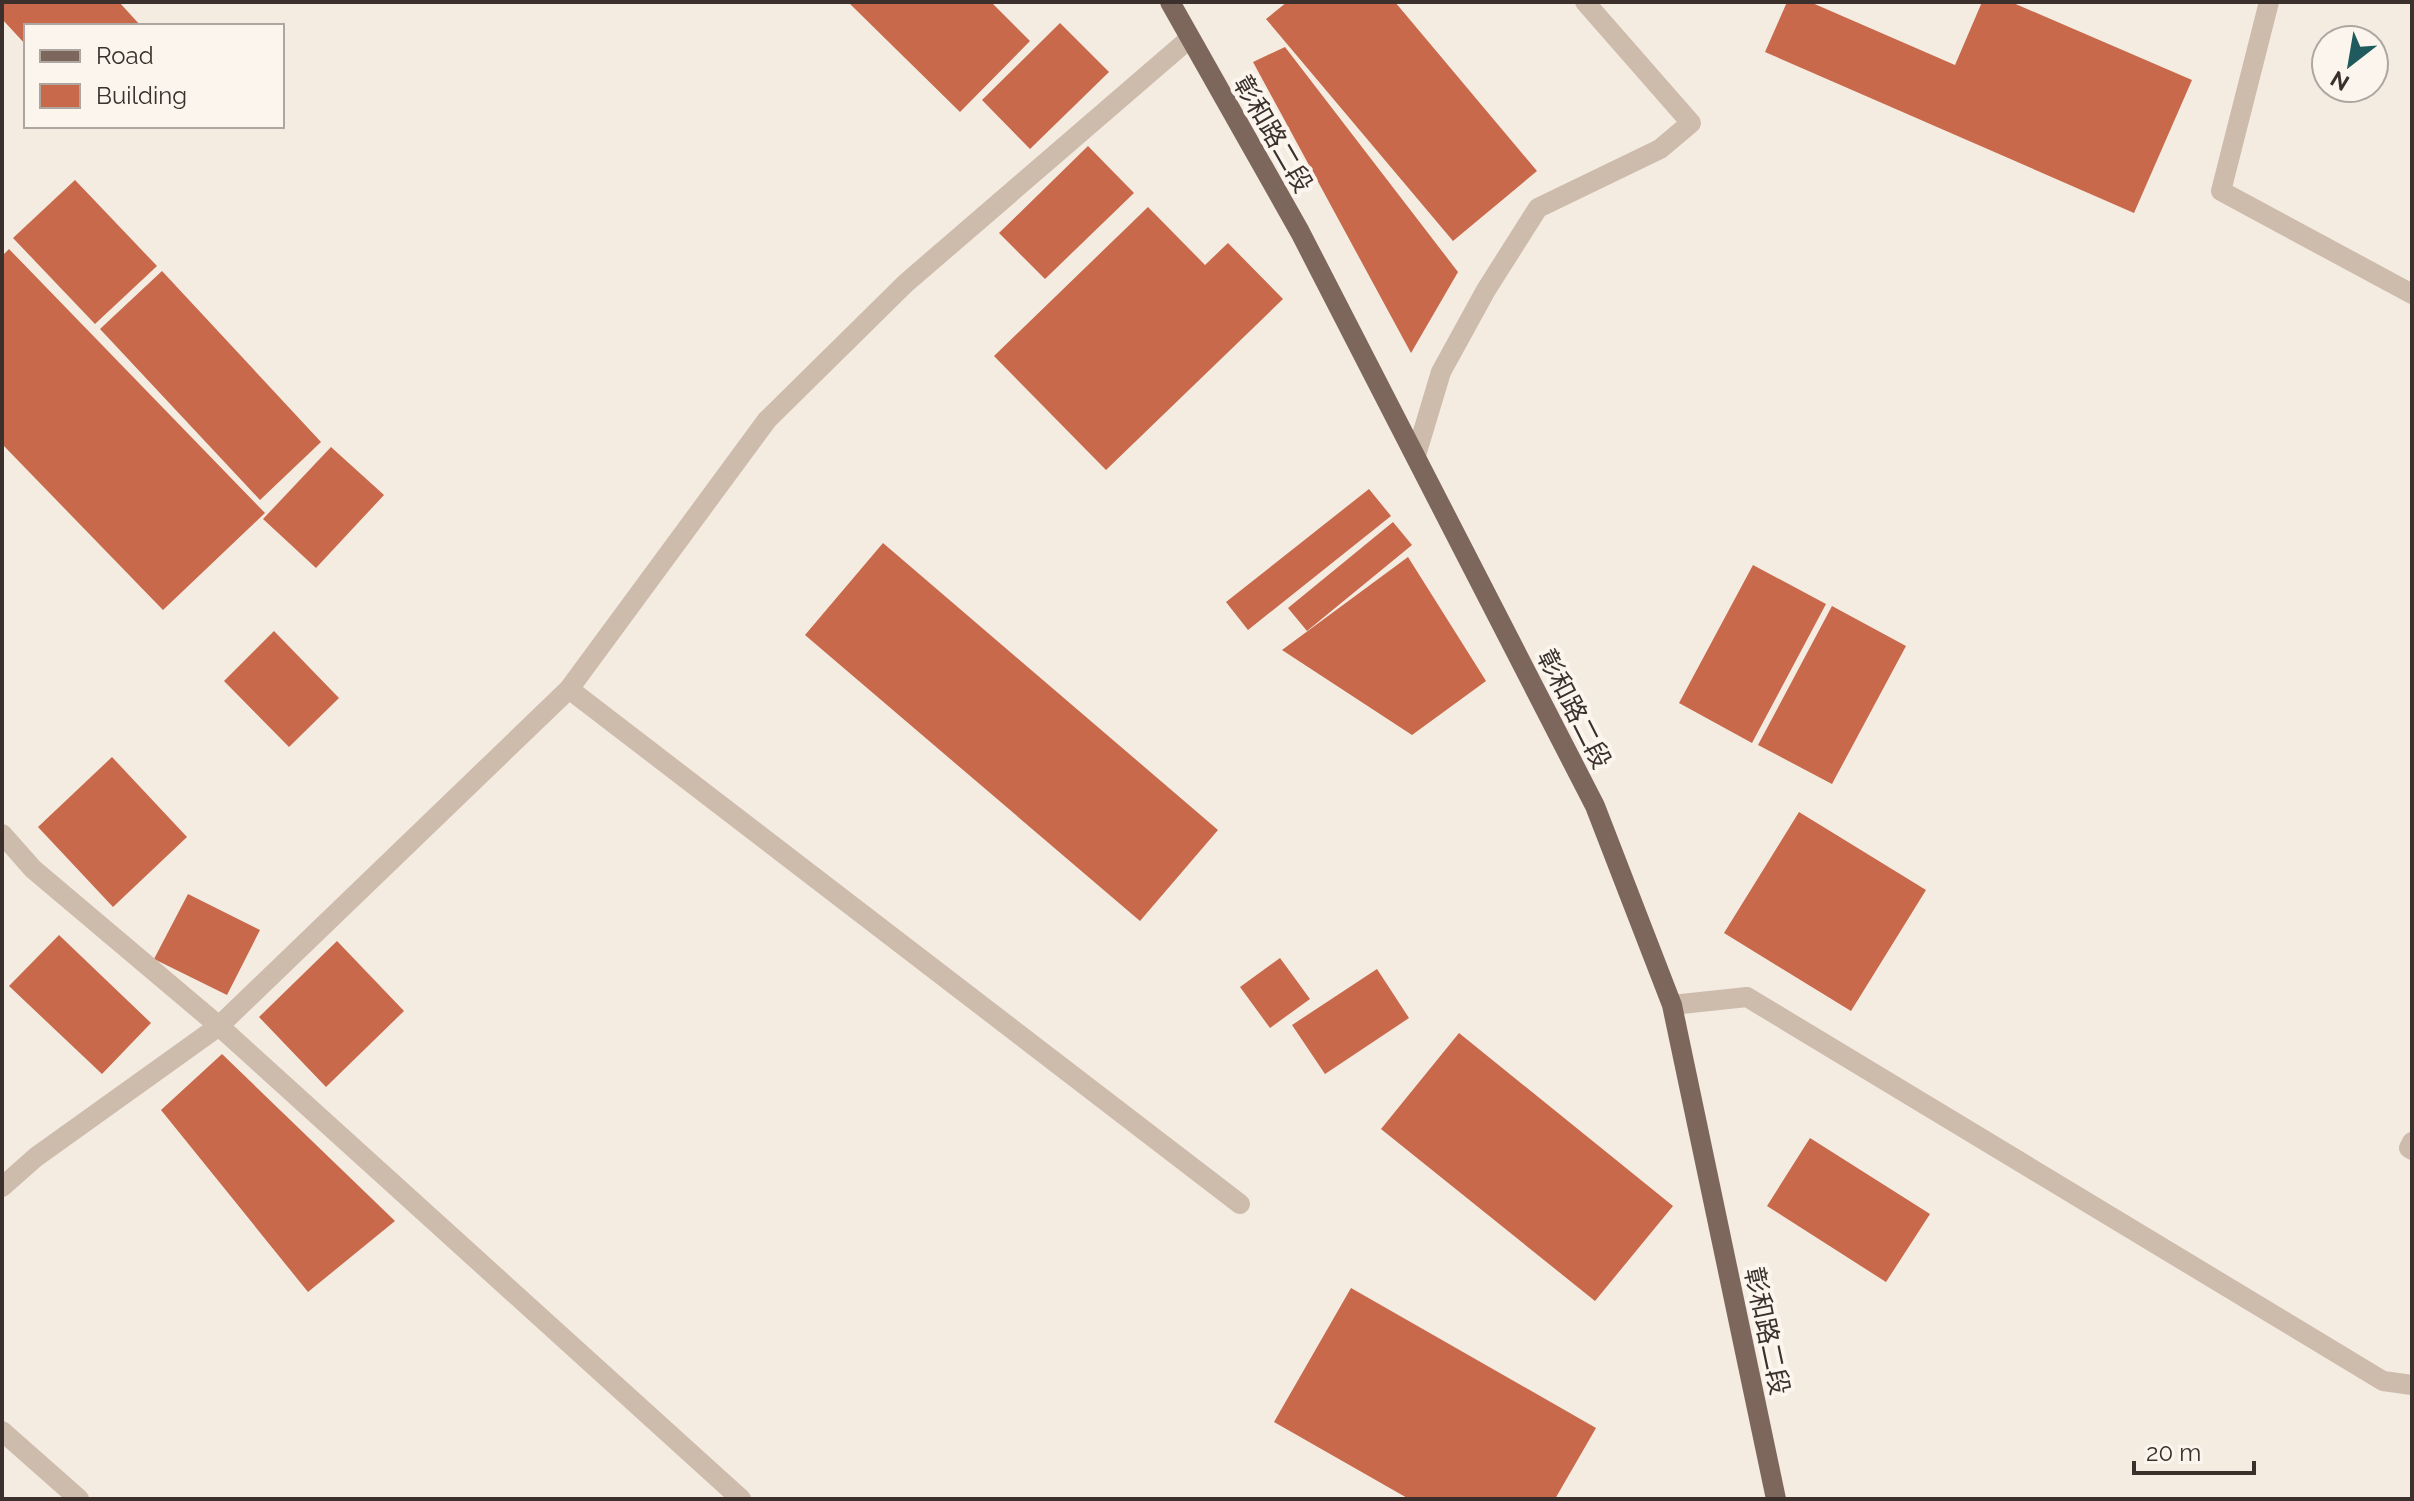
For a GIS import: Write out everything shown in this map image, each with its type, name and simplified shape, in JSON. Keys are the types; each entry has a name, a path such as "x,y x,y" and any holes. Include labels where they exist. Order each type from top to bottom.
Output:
{"main road":[{"name":"彰和路二段","path":"1170,2 1300,232 1595,806 1672,1005 1776,1499"}],"street":[{"path":"1416,455 1441,372 1486,290 1538,208 1660,149 1691,123 1585,2"},
{"path":"2269,2 2221,191 2412,294"},
{"path":"2,1187 36,1157 219,1026 569,689 767,420 906,283 1189,39"},
{"path":"569,689 1240,1204"},
{"path":"2,834 33,869 219,1026 741,1499"},
{"path":"1672,1005 1747,997 2383,1381 2412,1385"},
{"path":"2412,1142 2409,1148 2412,1150"},
{"path":"2,1431 79,1499"}],"building":[{"path":"2,2 119,2 139,24 24,24 24,43 2,19"},
{"path":"848,2 991,2 1030,41 960,112"},
{"path":"1287,2 1395,2 1537,171 1453,241 1266,19"},
{"path":"1787,2 1810,2 1955,65 1982,2 2011,2 2192,80 2134,213 1765,52"},
{"path":"1060,23 1109,72 1030,149 982,100"},
{"path":"1285,47 1458,272 1411,353 1253,62"},
{"path":"1088,146 1134,193 1045,279 999,233"},
{"path":"75,180 157,266 95,324 13,238"},
{"path":"1148,207 1205,265 1228,243 1283,299 1106,470 994,356"},
{"path":"9,249 265,513 163,610 2,444 2,256"},
{"path":"162,271 321,442 260,500 100,329"},
{"path":"331,447 384,495 316,568 263,519"},
{"path":"1369,489 1391,516 1248,630 1226,602"},
{"path":"1393,522 1412,545 1307,631 1288,608"},
{"path":"883,543 1218,830 1140,921 805,635"},
{"path":"1408,557 1486,681 1412,735 1282,650"},
{"path":"1753,565 1826,604 1752,743 1679,703"},
{"path":"1832,606 1906,646 1832,784 1758,745"},
{"path":"274,631 339,698 289,747 224,681"},
{"path":"112,757 187,837 113,907 38,827"},
{"path":"1799,812 1926,890 1851,1011 1724,933"},
{"path":"188,894 260,930 227,995 154,959"},
{"path":"59,935 151,1023 102,1074 9,986"},
{"path":"337,941 404,1011 326,1087 259,1017"},
{"path":"1280,958 1310,999 1270,1028 1240,987"},
{"path":"1377,969 1409,1018 1325,1074 1292,1025"},
{"path":"1459,1033 1673,1206 1595,1301 1381,1129"},
{"path":"222,1054 395,1221 308,1292 161,1110"},
{"path":"1810,1138 1930,1214 1886,1282 1767,1206"},
{"path":"1351,1288 1596,1428 1555,1499 1409,1499 1274,1422"}]}
